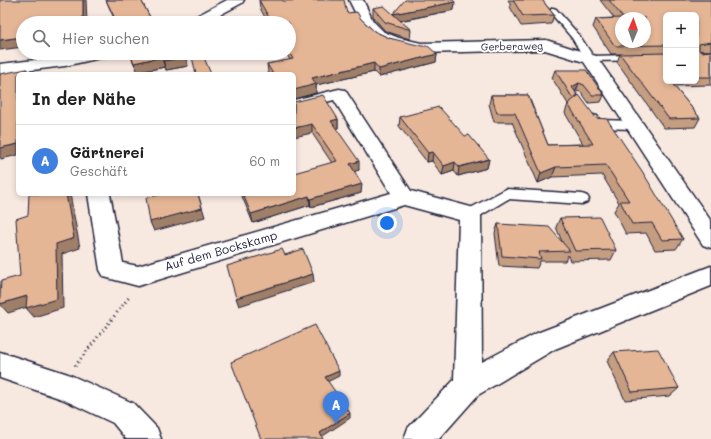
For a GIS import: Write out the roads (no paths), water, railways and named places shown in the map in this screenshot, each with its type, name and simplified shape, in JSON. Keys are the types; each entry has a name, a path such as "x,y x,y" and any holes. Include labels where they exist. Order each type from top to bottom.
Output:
{"street":[{"path":"207,16 237,0"},
{"name":"Gerberaweg","path":"356,0 367,23 379,35 394,42 421,48 546,45 590,59"},
{"path":"590,59 711,239"},
{"path":"0,68 33,66 74,60"},
{"path":"296,105 339,94 404,198 470,215 468,385"},
{"name":"Auf dem Bockskamp","path":"99,196 112,270 138,276 404,198"},
{"path":"419,439 468,385 546,341 711,276"},
{"path":"0,365 59,385 123,413 146,439"}],"lane":[{"path":"553,11 576,37 590,59 663,57"},
{"path":"588,112 597,124 634,125"},
{"path":"470,215 506,194 582,198"}],"place":[{"name":"Gärtnerei","path":"336,424"}]}
